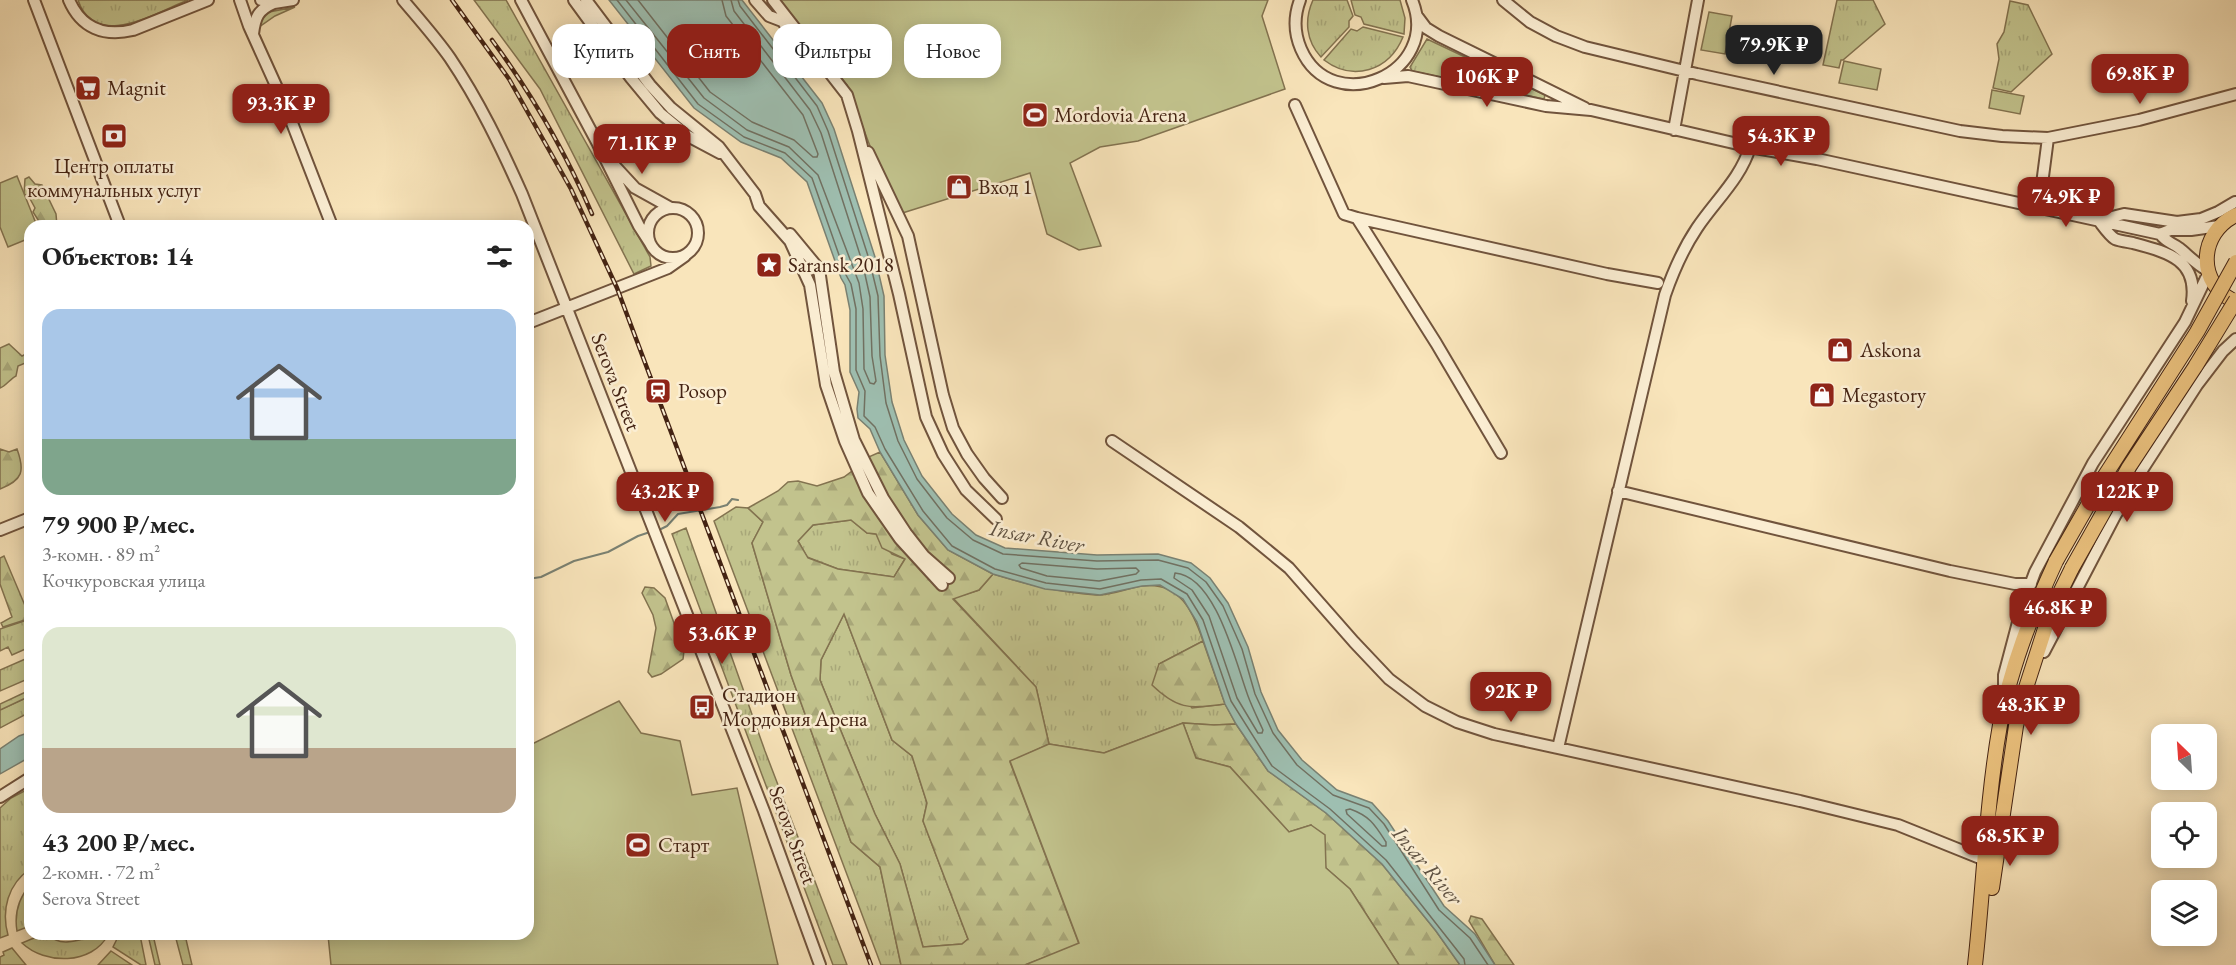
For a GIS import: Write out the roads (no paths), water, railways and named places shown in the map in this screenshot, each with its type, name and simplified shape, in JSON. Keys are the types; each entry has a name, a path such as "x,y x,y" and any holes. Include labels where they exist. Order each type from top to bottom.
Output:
{"main road":[{"path":"1984,965 1995,860 2016,726 2050,613 2072,568 2129,467 2236,301 2220,292 2208,272 2210,244 2227,220 2236,201"},
{"path":"1975,965 1994,763 2006,699 2028,628 2056,561 2104,477 2197,332 2236,262"}],"street":[{"path":"34,0 118,220"},
{"path":"69,0 78,16 86,24 107,33 120,34 208,0"},
{"path":"240,0 287,110 330,220"},
{"path":"261,0 274,3"},
{"path":"253,34 257,15 266,6 293,0"},
{"name":"Serova Street","path":"403,0 449,57 495,134 532,220"},
{"path":"521,0 625,200 651,245 663,257 670,259 685,256"},
{"path":"574,0 660,113 688,136 728,158"},
{"path":"586,0 671,108 719,147 755,194 759,206 790,241 810,285 826,385 845,441 868,493 900,540 945,582"},
{"path":"755,0 769,16 782,21 841,98 858,131 908,236 943,395 953,428 973,462 1002,498"},
{"path":"773,0 847,95 858,131 926,417 943,454 966,490 996,519"},
{"path":"1300,0 1295,17 1298,41 1309,62 1317,70 1338,82 1362,84 1384,78 1408,76 1546,106 1591,111 2160,234 2170,230 2191,230 2227,220"},
{"path":"1412,0 1417,16 1426,28 1591,111"},
{"path":"1503,0 1530,22 1556,36 1585,47 1960,131 2048,138 2139,120 2236,94"},
{"path":"1674,130 1698,0"},
{"path":"1384,78 1407,57 1416,37 1417,16"},
{"path":"1295,105 1344,214 1607,274 1658,283"},
{"path":"2039,207 2048,138"},
{"path":"1558,748 1665,295 1671,277 1696,229 1745,163 1750,147"},
{"path":"534,321 668,268 696,246 699,231 697,224 687,212 671,208 635,188 604,156"},
{"path":"2099,221 2124,214 2178,222 2201,219 2236,201"},
{"path":"649,275 656,261 648,235 652,220 657,214 671,208"},
{"path":"1357,218 1436,343 1501,453"},
{"path":"2099,221 2114,238 2155,248 2179,260 2188,271 2192,282 2192,308"},
{"name":"Serova Street","path":"534,224 764,811 820,965"},
{"path":"2006,699 2003,686 2004,675 2022,607 2060,522 2093,463 2185,322 2208,272 2177,247 2166,242 2160,234"},
{"path":"2023,701 2033,685 2047,643 2115,516 2197,386 2223,351 2236,339"},
{"path":"1112,441 1239,527 1289,568 1353,642 1389,679 1425,706 1457,722 1494,734 1800,801 1898,825 1985,860"},
{"path":"1618,491 1950,572 2015,584 2031,584"},
{"path":"0,530 24,521"},
{"path":"0,797 24,782"}],"water":[{"path":"609,0 742,0 761,24 667,24 667,74 655,58 655,24 628,24"},
{"path":"761,24 773,40 773,78 803,78 822,103 834,129 875,257 884,296 885,355 892,402 904,440 922,476 952,514 976,535 1005,548 1097,555 1158,554 1191,563 1210,578 1228,603 1248,647 1261,692 1278,730 1302,760 1337,790 1372,803 1388,821 1444,906 1475,934 1495,965 1460,965 1382,864 1326,813 1268,771 1225,704 1197,622 1183,599 1160,585 1142,586 1100,595 1045,589 993,574 948,550 918,515 880,452 870,429 858,418 859,392 850,372 850,310 845,285 807,182 781,158 741,142 694,108 670,78 761,78"},
{"path":"24,734 24,760 0,774 0,749"}],"waterway":[{"path":"659,530 667,526 678,514 720,507 727,505 732,499 738,500"},
{"path":"534,578 574,561 608,552 650,532"}],"railway":[{"path":"452,0 509,79 571,189 617,288 871,965"},
{"path":"492,40 547,124 592,214"}],"place":[{"name":"Magnit","path":"88,88"},
{"name":"Mordovia Arena","path":"1035,115"},
{"name":"Центр оплаты коммунальных услуг","path":"114,136"},
{"name":"Вход 1","path":"959,187"},
{"name":"Saransk 2018","path":"769,265"},
{"name":"Askona","path":"1840,350"},
{"name":"Posop","path":"658,391"},
{"name":"Megastory","path":"1822,395"},
{"name":"Стадион Мордовия Арена","path":"702,707"},
{"name":"Старт","path":"638,845"}],"water label":[{"name":"Insar River","path":"1037,536"},
{"name":"Insar River","path":"1428,865"}]}
